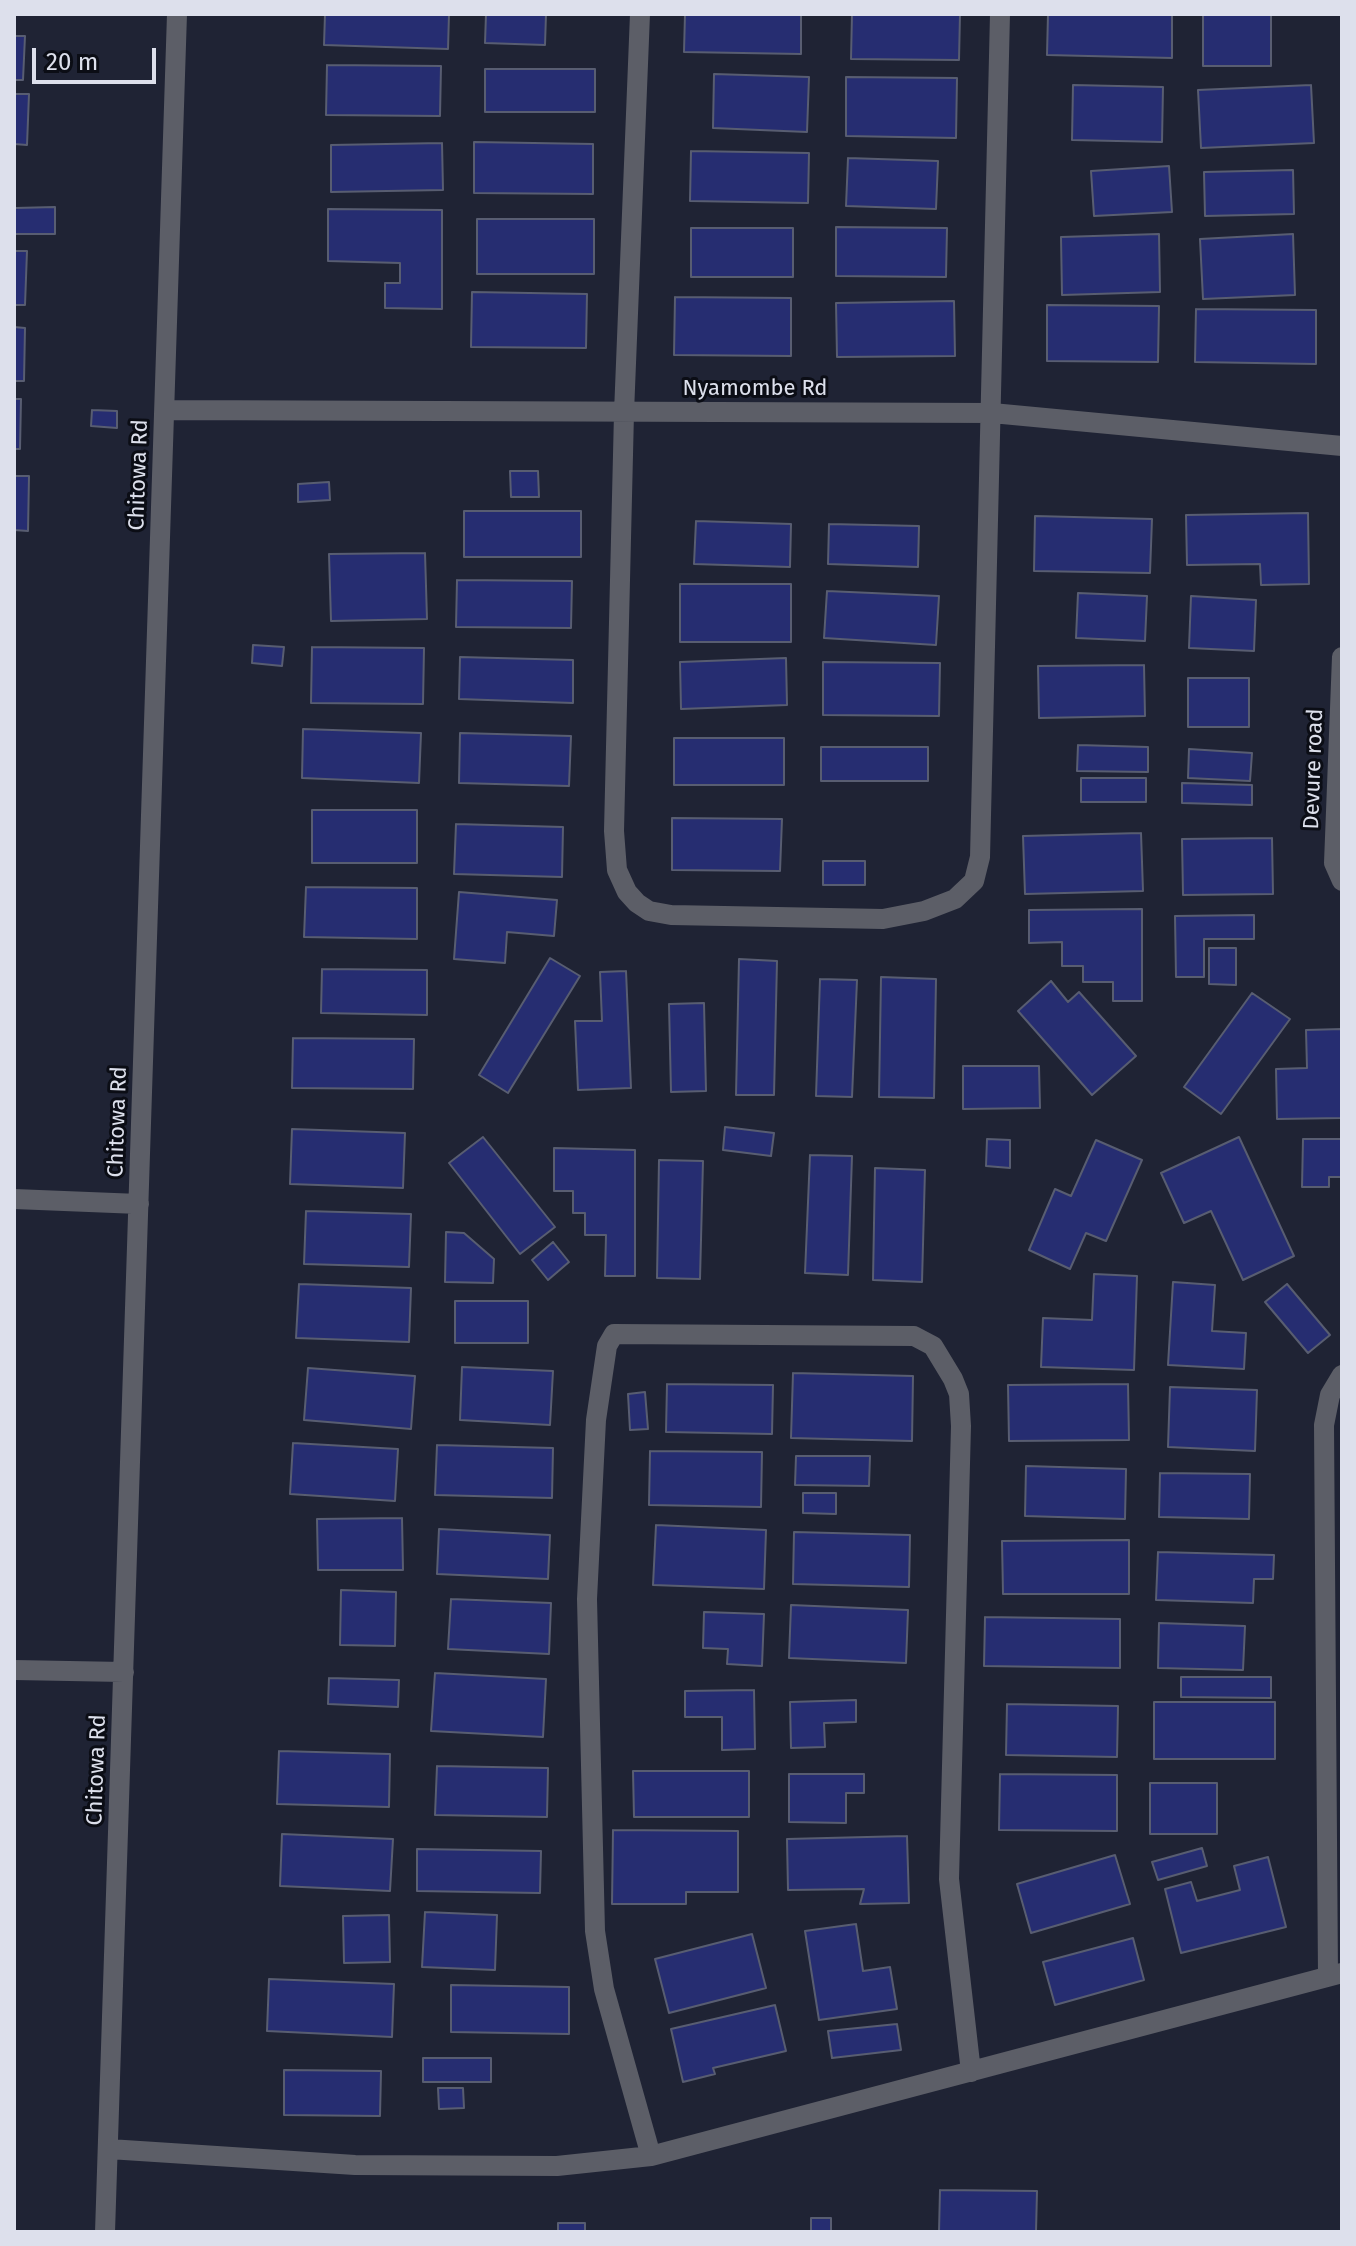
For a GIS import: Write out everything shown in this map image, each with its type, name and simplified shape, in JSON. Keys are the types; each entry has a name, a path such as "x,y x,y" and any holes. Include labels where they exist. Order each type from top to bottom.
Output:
{"street":[{"name":"Chitowa Rd","path":"105,2232 177,14"},
{"path":"640,14 624,413 614,831 617,870 627,892 649,911 671,915 883,919 924,911 955,899 974,881 980,857 1000,14"},
{"name":"Nyamombe Rd","path":"166,410 992,413 1342,446"},
{"name":"Devure road","path":"1342,657 1334,863 1342,881"},
{"path":"14,1199 139,1204"},
{"path":"651,2156 604,1989 595,1931 587,1599 596,1420 607,1346 614,1334 914,1336 933,1346 953,1379 959,1394 961,1426 949,1879 971,2072"},
{"path":"109,2149 355,2165 557,2166 651,2156 1335,1974 1324,1425 1330,1395 1342,1375"},
{"path":"14,1670 124,1672"}],"building":[{"path":"325,14 449,14 448,49 324,45"},
{"path":"486,14 546,14 545,45 485,43"},
{"path":"685,14 801,14 801,54 684,52"},
{"path":"852,14 960,14 959,60 851,59"},
{"path":"1048,14 1172,14 1172,58 1047,55"},
{"path":"1203,15 1271,15 1271,66 1203,66"},
{"path":"14,36 25,36 23,80 14,80"},
{"path":"327,65 441,66 440,116 326,115"},
{"path":"485,69 595,69 595,112 485,112"},
{"path":"714,74 809,77 807,132 713,128"},
{"path":"846,77 957,78 956,138 846,136"},
{"path":"1073,85 1163,87 1162,142 1072,140"},
{"path":"1311,85 1314,143 1201,148 1198,90"},
{"path":"14,94 29,94 27,145 14,144"},
{"path":"474,142 593,144 593,194 474,193"},
{"path":"442,143 443,190 331,192 331,145"},
{"path":"691,151 809,153 808,203 690,201"},
{"path":"848,158 938,161 936,209 846,206"},
{"path":"1169,166 1172,212 1094,216 1091,171"},
{"path":"1293,170 1294,214 1205,216 1204,172"},
{"path":"55,207 55,234 15,234 15,208"},
{"path":"328,209 442,210 442,309 385,308 385,283 400,283 400,263 328,261"},
{"path":"477,219 594,219 594,274 477,274"},
{"path":"836,227 947,228 946,277 836,276"},
{"path":"691,228 793,228 793,277 691,277"},
{"path":"1159,234 1160,292 1062,295 1061,237"},
{"path":"1293,234 1295,295 1203,299 1200,239"},
{"path":"14,251 27,251 25,305 14,305"},
{"path":"472,292 587,294 586,348 471,347"},
{"path":"675,297 791,298 791,356 674,355"},
{"path":"954,301 955,356 837,357 836,303"},
{"path":"1047,305 1159,306 1158,362 1047,361"},
{"path":"1196,309 1316,310 1316,364 1195,362"},
{"path":"14,327 25,328 24,381 14,381"},
{"path":"14,399 21,399 20,449 14,449"},
{"path":"92,410 117,411 117,428 91,426"},
{"path":"510,471 538,471 539,497 511,497"},
{"path":"14,476 29,476 28,531 14,530"},
{"path":"329,482 330,500 298,502 298,484"},
{"path":"464,511 581,511 581,557 464,557"},
{"path":"1308,513 1309,584 1261,585 1260,564 1187,565 1186,515"},
{"path":"1035,516 1152,519 1150,573 1034,571"},
{"path":"696,521 791,524 790,567 694,564"},
{"path":"829,524 919,526 918,567 828,564"},
{"path":"425,553 427,619 331,621 329,554"},
{"path":"457,580 572,581 571,628 456,627"},
{"path":"680,584 791,584 791,642 680,642"},
{"path":"827,591 939,596 936,645 824,638"},
{"path":"1078,593 1147,596 1145,641 1076,638"},
{"path":"1191,596 1256,600 1254,651 1189,648"},
{"path":"253,645 284,647 282,666 252,663"},
{"path":"312,647 424,648 423,704 311,703"},
{"path":"460,657 573,660 573,703 459,699"},
{"path":"786,658 787,705 681,709 680,662"},
{"path":"823,662 940,663 939,716 823,715"},
{"path":"1144,665 1145,716 1039,718 1038,666"},
{"path":"1188,678 1249,678 1249,727 1188,727"},
{"path":"303,729 421,733 419,783 302,778"},
{"path":"460,733 571,736 569,786 459,783"},
{"path":"674,738 784,738 784,785 674,785"},
{"path":"1078,745 1148,747 1148,772 1077,771"},
{"path":"821,747 928,747 928,781 821,781"},
{"path":"1189,749 1252,753 1250,781 1188,778"},
{"path":"1081,778 1146,778 1146,802 1081,802"},
{"path":"1182,783 1252,785 1252,805 1182,803"},
{"path":"312,810 417,810 417,863 312,863"},
{"path":"672,818 782,819 780,871 672,870"},
{"path":"456,824 563,827 562,877 454,874"},
{"path":"1141,833 1143,891 1025,894 1023,836"},
{"path":"1272,838 1273,894 1183,895 1182,839"},
{"path":"823,861 865,861 865,885 823,885"},
{"path":"306,887 417,888 417,939 304,937"},
{"path":"459,892 557,900 554,936 507,932 505,963 454,959"},
{"path":"1142,909 1142,1001 1113,1001 1113,982 1083,982 1083,966 1062,966 1062,942 1029,943 1029,910"},
{"path":"1254,915 1254,939 1204,939 1204,977 1176,977 1175,916"},
{"path":"1209,948 1236,948 1236,985 1209,984"},
{"path":"550,958 580,976 508,1093 479,1075"},
{"path":"739,959 777,961 774,1095 736,1095"},
{"path":"322,969 427,970 427,1015 321,1013"},
{"path":"626,971 631,1088 578,1090 575,1021 602,1021 600,972"},
{"path":"881,977 936,979 934,1098 879,1097"},
{"path":"820,979 857,980 852,1097 816,1096"},
{"path":"1051,981 1068,1002 1079,992 1136,1056 1092,1095 1018,1011"},
{"path":"1252,993 1290,1019 1221,1114 1184,1087"},
{"path":"704,1003 706,1091 671,1092 669,1004"},
{"path":"1342,1029 1342,1118 1277,1119 1276,1069 1307,1068 1306,1030"},
{"path":"293,1038 414,1039 413,1089 292,1088"},
{"path":"963,1066 1039,1066 1040,1108 963,1109"},
{"path":"725,1127 774,1133 771,1156 723,1150"},
{"path":"292,1129 405,1133 403,1188 290,1184"},
{"path":"483,1137 555,1227 520,1254 449,1163"},
{"path":"1239,1137 1294,1256 1243,1280 1211,1211 1184,1223 1161,1173"},
{"path":"987,1139 1010,1140 1010,1168 986,1166"},
{"path":"1303,1139 1342,1139 1342,1177 1329,1177 1329,1187 1302,1187"},
{"path":"1096,1140 1142,1160 1106,1241 1086,1233 1070,1269 1029,1250 1055,1189 1071,1196"},
{"path":"554,1148 635,1150 635,1276 605,1276 606,1235 585,1235 585,1213 573,1213 573,1191 554,1191"},
{"path":"810,1155 852,1156 848,1275 805,1273"},
{"path":"659,1160 703,1161 700,1279 657,1278"},
{"path":"875,1168 925,1170 922,1282 873,1280"},
{"path":"306,1211 411,1214 409,1267 304,1264"},
{"path":"446,1232 464,1233 494,1259 493,1283 445,1282"},
{"path":"553,1242 569,1262 548,1280 532,1260"},
{"path":"1094,1274 1137,1276 1134,1370 1041,1367 1043,1318 1092,1320"},
{"path":"1173,1282 1215,1285 1212,1331 1246,1333 1244,1369 1168,1365"},
{"path":"299,1284 411,1288 409,1342 296,1338"},
{"path":"1287,1284 1330,1335 1308,1353 1265,1302"},
{"path":"455,1301 528,1301 528,1343 455,1343"},
{"path":"462,1367 553,1371 550,1425 460,1420"},
{"path":"308,1368 415,1376 411,1429 304,1420"},
{"path":"793,1373 913,1376 912,1441 791,1438"},
{"path":"667,1384 773,1385 772,1434 666,1432"},
{"path":"1128,1384 1129,1440 1009,1441 1008,1385"},
{"path":"1170,1387 1257,1390 1255,1451 1168,1447"},
{"path":"645,1392 648,1429 630,1430 628,1394"},
{"path":"293,1443 398,1449 395,1501 290,1494"},
{"path":"437,1445 553,1448 552,1498 435,1495"},
{"path":"650,1451 762,1452 761,1507 649,1505"},
{"path":"796,1456 870,1456 869,1486 795,1485"},
{"path":"1026,1466 1126,1469 1125,1519 1025,1516"},
{"path":"1160,1473 1250,1474 1249,1519 1159,1517"},
{"path":"803,1493 836,1493 836,1514 803,1513"},
{"path":"402,1518 403,1570 318,1570 317,1519"},
{"path":"656,1525 766,1530 764,1589 653,1585"},
{"path":"439,1529 550,1535 548,1579 437,1574"},
{"path":"794,1532 910,1535 909,1587 793,1584"},
{"path":"1129,1540 1129,1594 1003,1594 1002,1541"},
{"path":"1158,1552 1274,1555 1273,1579 1254,1579 1253,1603 1156,1600"},
{"path":"341,1590 396,1592 395,1646 340,1645"},
{"path":"451,1599 551,1603 549,1654 448,1649"},
{"path":"791,1605 908,1610 906,1663 789,1658"},
{"path":"704,1612 764,1614 762,1666 727,1664 728,1649 703,1648"},
{"path":"985,1617 1120,1619 1120,1668 984,1666"},
{"path":"1159,1623 1245,1626 1243,1670 1158,1668"},
{"path":"435,1673 546,1679 543,1737 431,1731"},
{"path":"1181,1677 1271,1677 1271,1698 1181,1697"},
{"path":"329,1678 399,1680 398,1707 328,1704"},
{"path":"754,1690 755,1749 722,1750 722,1717 685,1717 685,1691"},
{"path":"856,1700 856,1722 824,1723 825,1747 791,1748 790,1702"},
{"path":"1154,1702 1275,1702 1275,1759 1154,1759"},
{"path":"1007,1704 1118,1706 1117,1757 1006,1755"},
{"path":"279,1751 390,1754 389,1807 277,1804"},
{"path":"437,1766 548,1768 547,1817 435,1815"},
{"path":"633,1771 749,1771 749,1817 634,1817"},
{"path":"789,1774 864,1774 864,1793 846,1793 846,1823 789,1822"},
{"path":"1000,1774 1117,1775 1117,1831 999,1830"},
{"path":"1150,1783 1217,1783 1217,1834 1150,1834"},
{"path":"613,1830 738,1831 738,1892 686,1892 686,1904 612,1904"},
{"path":"282,1834 393,1839 390,1891 280,1886"},
{"path":"907,1836 909,1903 860,1904 864,1889 788,1890 787,1839"},
{"path":"1202,1848 1207,1866 1158,1880 1152,1862"},
{"path":"417,1849 541,1851 540,1893 417,1891"},
{"path":"1115,1855 1130,1904 1031,1933 1017,1884"},
{"path":"1268,1857 1286,1927 1181,1953 1165,1889 1191,1882 1197,1901 1240,1890 1234,1866"},
{"path":"425,1912 497,1915 495,1970 422,1967"},
{"path":"389,1915 390,1962 344,1963 343,1916"},
{"path":"856,1924 863,1971 890,1967 897,2009 819,2020 805,1931"},
{"path":"752,1934 766,1988 669,2013 655,1959"},
{"path":"1133,1938 1144,1980 1055,2005 1043,1962"},
{"path":"269,1979 394,1984 392,2037 267,2031"},
{"path":"451,1985 569,1987 569,2034 451,2032"},
{"path":"775,2005 786,2051 713,2068 715,2074 683,2082 671,2029"},
{"path":"897,2024 901,2050 832,2058 828,2031"},
{"path":"423,2058 491,2058 491,2082 423,2082"},
{"path":"284,2070 381,2071 380,2116 284,2115"},
{"path":"438,2088 463,2088 464,2108 439,2109"},
{"path":"940,2190 1037,2191 1036,2232 939,2232"},
{"path":"811,2218 831,2218 831,2232 811,2232"},
{"path":"558,2223 585,2223 585,2232 558,2232"}]}
